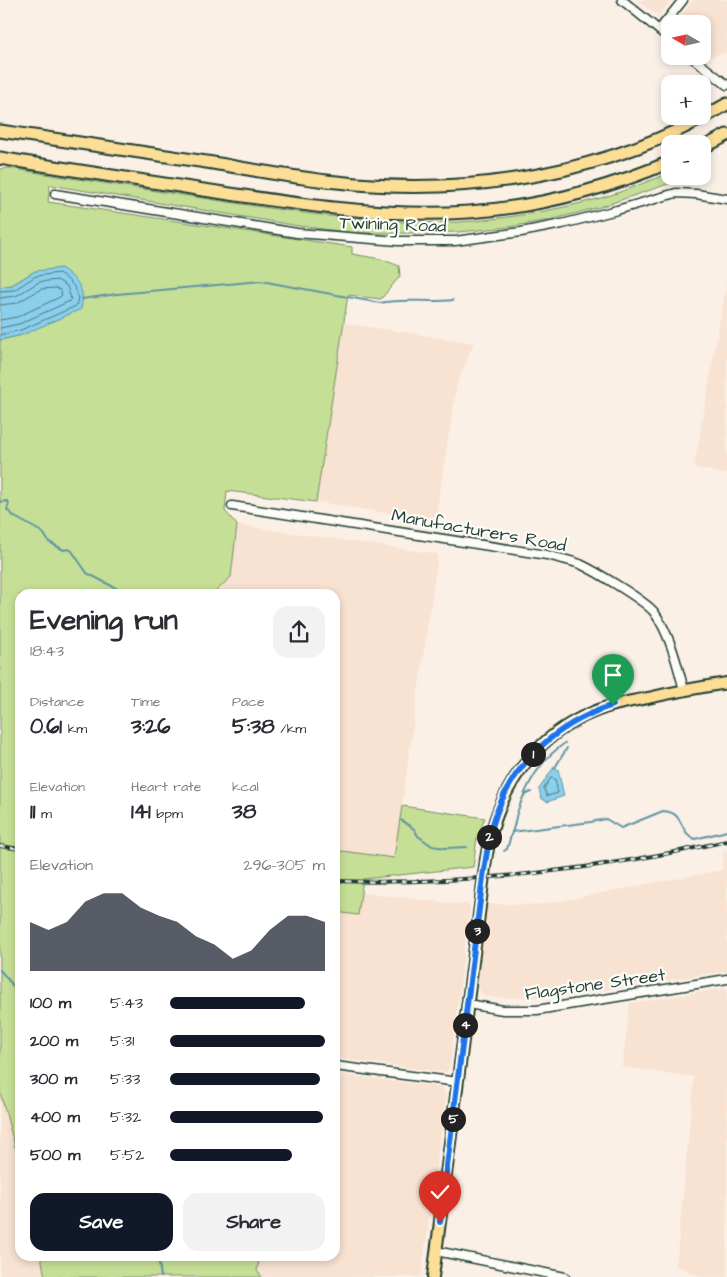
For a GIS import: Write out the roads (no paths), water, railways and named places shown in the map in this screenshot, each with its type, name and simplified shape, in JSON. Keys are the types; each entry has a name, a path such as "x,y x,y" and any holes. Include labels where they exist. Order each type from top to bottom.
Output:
{"highway":[{"path":"0,131 337,182 387,186 472,185 550,173 598,161 644,145 727,104"},
{"path":"711,143 727,135"},
{"path":"0,158 291,204 364,211 421,213 470,212 546,201 587,192 661,166"}],"main road":[{"path":"433,1277 488,842 497,810 511,782 538,749 560,730 576,720 613,705 727,683"}],"street":[{"path":"622,0 661,32"},
{"path":"658,30 683,0"},
{"path":"701,65 727,85"},
{"name":"Twining Road","path":"55,194 297,233 398,242 455,241 521,232 608,213 676,193 727,199"},
{"name":"Manufacturers Road","path":"232,506 547,555 580,564 622,589 652,611 663,627 676,661 684,690"},
{"name":"Flagstone Street","path":"468,1004 503,1010 537,1010 727,979"},
{"path":"340,1067 458,1082"},
{"path":"436,1251 565,1277"}],"water":[{"path":"61,268 72,276 79,285 82,295 81,309 22,335 0,340 0,287 12,285 35,271"},
{"path":"554,767 558,769 564,796 547,802 541,798 539,789"}],"waterway":[{"path":"82,299 261,281 380,303 453,300"},
{"path":"0,502 7,501 9,503 7,510 15,517 44,534 49,542 64,550 69,549 72,551 87,573 117,589"},
{"path":"512,832 521,802 535,774 548,757 565,743"},
{"path":"554,769 567,748"},
{"path":"524,795 531,792"},
{"path":"504,851 507,849 512,832 606,819 621,828 663,811 675,815 686,832 695,839 727,831"},
{"path":"401,820 432,846 446,848 467,847"},
{"path":"0,970 15,988"},
{"path":"159,1261 161,1277"}],"railway":[{"path":"340,881 433,881 532,873 631,860 727,841"},
{"path":"0,846 15,848"}]}
